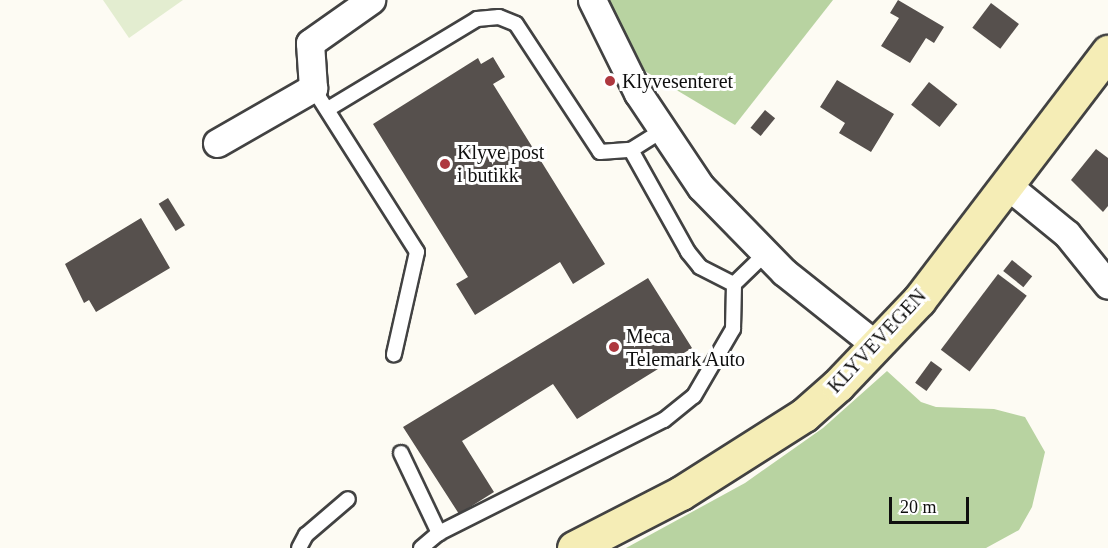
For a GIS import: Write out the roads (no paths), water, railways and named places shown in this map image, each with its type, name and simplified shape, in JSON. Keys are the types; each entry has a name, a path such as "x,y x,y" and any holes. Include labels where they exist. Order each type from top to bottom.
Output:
{"main road":[{"name":"KLYVEVEGEN","path":"574,548 681,493 804,415 877,346 1007,185 1108,52"}],"street":[{"path":"217,143 321,99 310,43 371,0"},
{"path":"592,0 662,131 701,186 766,253 877,346"},
{"path":"1007,185 1067,234 1108,285"}],"lane":[{"path":"394,354 417,252 321,99 477,19 499,17 516,24 587,140 600,152 631,150 662,131"},
{"path":"631,150 688,252 700,267 734,284"},
{"path":"421,548 439,533 664,420 694,396 733,329 734,284 766,253"},
{"path":"401,453 439,533"},
{"path":"298,548 306,535 348,499"}],"place":[{"name":"Klyvesenteret","path":"610,81"},
{"name":"Klyve post i butikk","path":"445,164"},
{"name":"Meca Telemark Auto","path":"614,347"}]}
